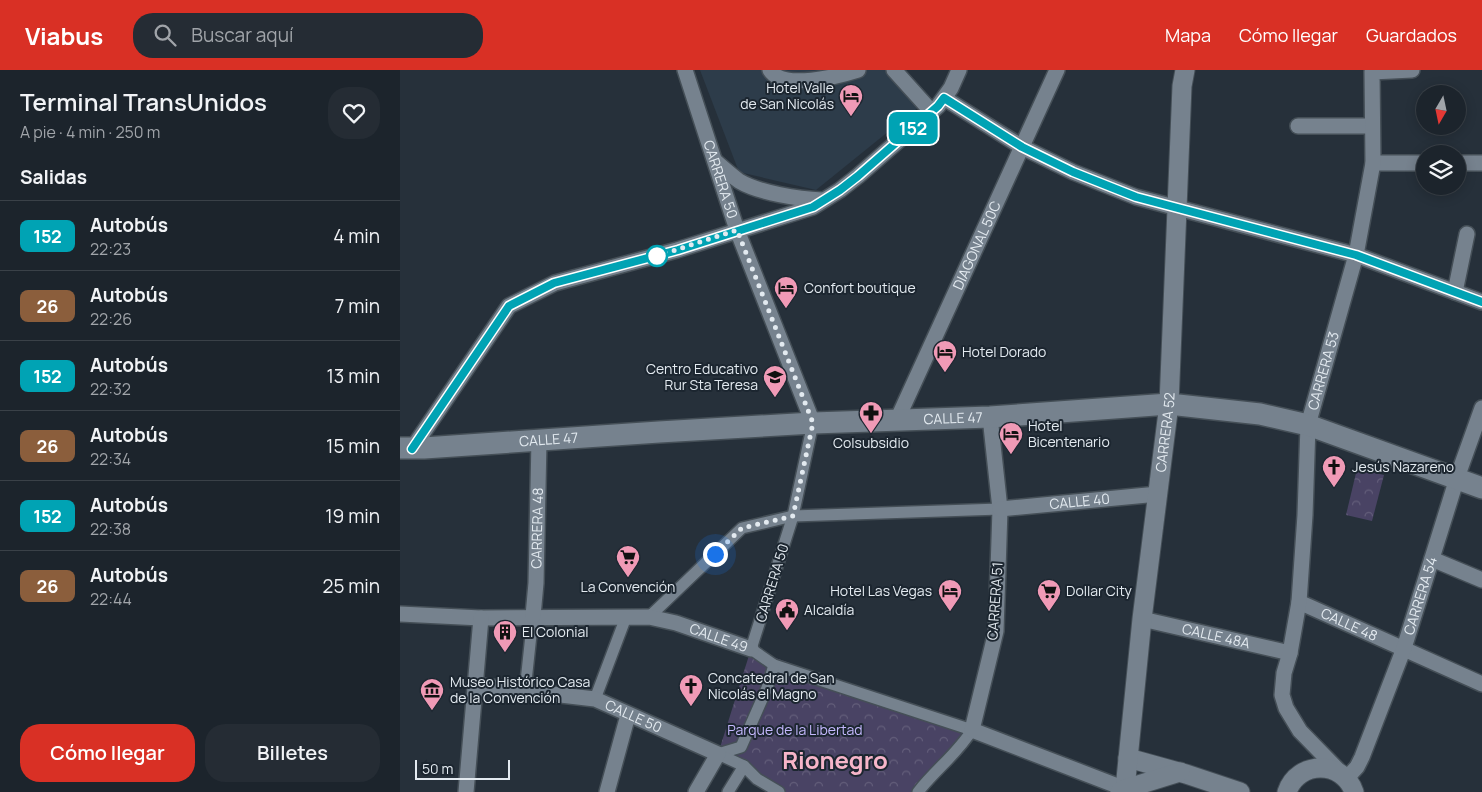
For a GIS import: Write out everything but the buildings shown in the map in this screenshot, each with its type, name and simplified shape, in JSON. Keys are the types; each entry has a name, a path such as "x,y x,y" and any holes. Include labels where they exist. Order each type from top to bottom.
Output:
{"main road":[{"name":"CALLE 47","path":"404,450 813,423 990,417 1169,404 1260,414 1308,425 1482,488"}],"street":[{"name":"CARRERA 50","path":"685,70 737,230 813,423 793,516 752,649"},
{"path":"770,70 781,80 826,79 858,70"},
{"path":"894,70 931,111"},
{"path":"404,450 436,414 509,306 554,283 678,250 813,207 826,200 880,158 931,111 951,88 958,70"},
{"name":"DIAGONAL 50C","path":"897,420 1057,70"},
{"name":"CARRERA 52","path":"1126,791 1142,619 1169,404 1176,208 1182,86 1185,70"},
{"name":"CARRERA 53","path":"1348,782 1300,731 1286,708 1282,695 1284,673 1290,653 1299,602 1305,515 1308,425 1356,255 1373,163 1372,72 1412,70"},
{"path":"944,98 1022,147 1082,176 1136,197 1356,255 1482,302"},
{"path":"1298,126 1372,126"},
{"path":"715,161 740,181 756,187 800,199 826,200"},
{"path":"1373,163 1416,163"},
{"path":"1466,163 1482,163"},
{"path":"1455,292 1467,234"},
{"name":"CARRERA 54","path":"1348,782 1358,767 1404,648 1457,479 1482,408"},
{"path":"436,414 438,429 445,447"},
{"name":"CARRERA 51","path":"918,792 928,779 965,742 972,730 996,631 1000,509 990,417"},
{"name":"CARRERA 48","path":"533,616 536,583 539,440"},
{"name":"CALLE 40","path":"1000,509 1158,494"},
{"path":"649,617 742,528 793,516 1000,509"},
{"path":"1432,559 1482,580"},
{"name":"CALLE 48","path":"1299,602 1482,684"},
{"name":"CALLE 49","path":"400,614 481,618 533,616 649,617 676,623 752,649 774,665 972,730 1126,791"},
{"path":"526,691 533,616"},
{"path":"595,699 626,617"},
{"path":"466,792 481,618"},
{"name":"CALLE 48A","path":"1142,619 1290,653"},
{"path":"696,792 718,754 741,747 767,688 774,665"},
{"name":"CALLE 50","path":"474,685 595,699 744,766 757,779 779,792"},
{"path":"607,792 628,714"},
{"path":"1128,758 1180,772 1240,792"},
{"path":"728,792 744,766"},
{"path":"1285,791 1299,774 1317,768 1327,768 1348,782"},
{"path":"1126,791 1180,772"}],"shaded area":[{"path":"700,70 891,70 920,106 816,190 739,172"}],"green space":[{"path":"1357,469 1384,475 1372,521 1346,515"},
{"name":"Parque de la Libertad","path":"751,649 972,730 922,792 779,792 718,754"}],"bus line":[{"name":"152","path":"412,449 509,306 554,283 678,250 813,207 840,190 880,158 938,106 944,98 1022,147 1073,172 1136,197 1356,255 1482,302"}],"place":[{"name":"Hotel Valle de San Nicolás","path":"851,117"},
{"name":"Confort boutique","path":"786,309"},
{"name":"Hotel Dorado","path":"945,373"},
{"name":"Centro Educativo Rur Sta Teresa","path":"775,398"},
{"name":"Colsubsidio","path":"871,434"},
{"name":"Hotel Bicentenario","path":"1011,455"},
{"name":"Jesús Nazareno","path":"1334,488"},
{"name":"La Convención","path":"628,578"},
{"name":"Hotel Las Vegas","path":"950,612"},
{"name":"Dollar City","path":"1049,612"},
{"name":"Alcaldía","path":"787,631"},
{"name":"El Colonial","path":"505,653"},
{"name":"Concatedral de San Nicolás el Magno","path":"691,707"},
{"name":"Museo Histórico Casa de la Convención","path":"432,711"}],"district":[{"name":"Rionegro","path":"835,761"}],"route":[{"path":"657,256 737,230 813,423 793,516 742,528 715,554"}]}
